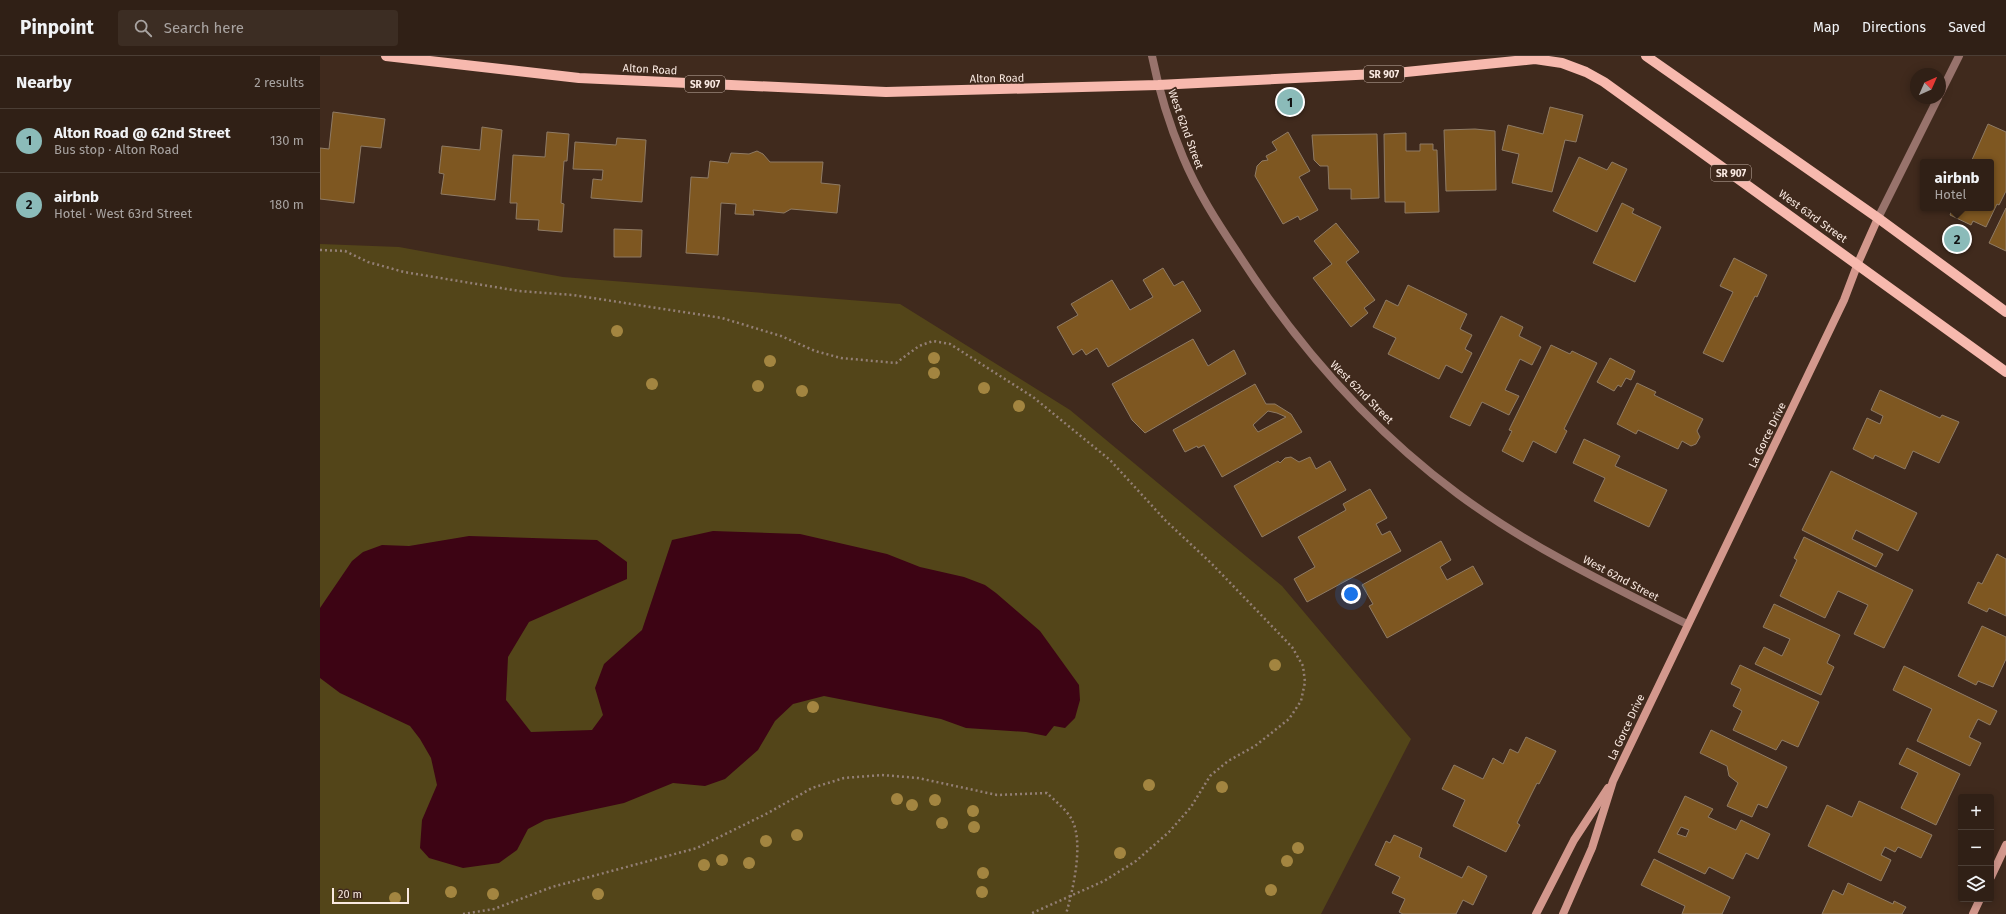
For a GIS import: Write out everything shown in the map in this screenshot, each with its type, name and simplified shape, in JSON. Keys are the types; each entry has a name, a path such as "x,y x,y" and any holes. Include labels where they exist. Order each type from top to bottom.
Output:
{"main road":[{"name":"Alton Road","path":"386,56 579,78 886,92 1158,85 1396,73 1534,59 1562,63 1586,72 1604,82"},
{"path":"1646,56 1878,218 2006,312"},
{"name":"West 63rd Street","path":"1604,82 1858,263 2006,372"},
{"name":"La Gorce Drive","path":"1563,914 1592,848 1613,781 1687,624 1844,300 1858,263 1878,218"},
{"name":"La Gorce Drive","path":"1536,914 1574,840 1613,781"},
{"path":"1994,870 2006,845"},
{"path":"1973,914 1979,902"}],"street":[{"name":"West 62nd Street","path":"1152,56 1158,85 1183,159 1218,223 1263,294 1318,364 1347,394 1422,465 1481,510 1564,560 1687,624"},
{"path":"1946,82 1959,56"},
{"name":"La Gorce Drive","path":"1878,218 1935,104"}],"path":[{"path":"320,250 345,251 368,262 404,272 519,291 572,295 722,318 759,328 815,351 841,358 896,363 919,346 933,341 950,344 1033,396 1110,460 1166,521 1211,563 1292,647 1303,666 1305,682 1301,701 1289,719 1255,746 1228,761 1210,776 1191,807 1169,832 1136,861 1104,882 1030,914"},
{"path":"463,914 494,909 552,887 697,848 768,814 812,788 844,778 882,775 918,778 997,795 1047,793 1072,820 1077,838 1071,897 1066,914"}],"shaded area":[{"path":"320,244 399,247 563,277 900,304 1070,410 1282,586 1411,739 1321,914 320,914"},
{"path":"713,531 800,534 887,554 920,567 964,577 985,585 1040,631 1079,685 1080,700 1075,718 1065,728 1054,726 1046,736 1026,732 966,728 941,719 824,696 793,704 775,721 758,750 725,779 705,786 673,783 624,803 545,820 528,829 517,850 499,863 463,868 429,858 420,848 422,820 437,785 431,758 420,739 410,726 340,693 320,678 320,608 352,561 363,552 382,545 409,546 469,536 597,540 627,562 627,579 529,622 508,657 506,700 531,732 592,730 603,715 595,688 604,664 642,630 672,540"}],"building":[{"path":"1550,107 1583,115 1576,142 1565,140 1552,192 1512,183 1519,154 1502,150 1508,125 1543,134"},
{"path":"333,112 385,119 381,148 361,146 354,203 320,199 320,148 329,149"},
{"path":"1988,124 2006,132 2006,191 1999,205 1997,204 1994,210 1994,159 1972,159"},
{"path":"482,127 502,130 495,200 441,194 444,174 439,173 442,146 480,150"},
{"path":"1475,129 1495,131 1496,190 1446,191 1444,130"},
{"path":"547,132 569,134 567,161 564,161 561,203 564,204 562,232 538,230 539,220 516,219 517,203 510,203 513,155 545,157"},
{"path":"1288,132 1310,171 1299,177 1318,210 1300,220 1298,216 1283,224 1255,176 1257,166 1262,161 1268,160 1266,156 1277,150 1272,142"},
{"path":"1406,133 1406,151 1420,151 1420,144 1433,144 1433,150 1437,150 1439,212 1405,213 1405,202 1385,202 1384,134"},
{"path":"1377,134 1379,198 1351,199 1351,189 1329,189 1328,166 1320,166 1314,160 1312,135"},
{"path":"617,138 646,140 642,202 591,198 593,179 602,180 603,170 573,169 575,142 616,145"},
{"path":"757,151 763,154 770,162 823,162 821,183 840,185 837,213 791,209 784,213 753,210 754,215 735,214 736,204 721,203 718,255 686,253 691,177 708,178 710,161 728,163 731,153 749,154"},
{"path":"1579,157 1607,170 1612,162 1627,169 1597,232 1553,211"},
{"path":"1622,203 1634,209 1632,213 1661,227 1635,282 1593,263"},
{"path":"2006,208 2006,251 1989,243"},
{"path":"1952,211 1994,211 1986,227 1973,221 1971,225 1950,215"},
{"path":"1336,223 1359,252 1346,262 1375,300 1364,308 1368,313 1351,327 1313,278 1332,264 1314,241"},
{"path":"614,229 642,230 641,257 614,257"},
{"path":"1734,258 1767,275 1757,297 1755,296 1723,362 1703,353 1733,292 1720,286"},
{"path":"1163,268 1174,286 1183,281 1201,311 1108,367 1097,348 1086,355 1082,349 1073,355 1057,327 1078,315 1071,304 1112,280 1130,310 1153,297 1143,280"},
{"path":"1408,285 1467,314 1460,329 1472,335 1465,349 1472,353 1462,373 1446,365 1439,379 1388,354 1396,338 1373,327 1386,300 1398,306"},
{"path":"1501,316 1523,327 1519,336 1541,347 1532,365 1520,359 1505,390 1519,396 1509,415 1482,402 1470,426 1450,417"},
{"path":"1193,339 1208,366 1234,350 1246,374 1145,433 1132,420 1112,384"},
{"path":"1551,345 1570,354 1572,351 1597,363 1564,429 1567,431 1556,453 1533,441 1523,462 1502,451 1512,431 1509,430"},
{"path":"1610,358 1635,371 1631,380 1626,378 1621,387 1618,385 1614,391 1597,382"},
{"path":"1637,383 1656,392 1654,395 1703,419 1697,431 1700,437 1696,444 1691,446 1682,441 1678,449 1638,430 1636,434 1617,424"},
{"path":"1255,384 1266,404 1275,404 1291,414 1302,432 1222,477 1204,445 1198,448 1197,446 1185,452 1173,430","holes":["1268,411 1286,417 1258,432 1253,425"]},
{"path":"1880,390 1940,418 1942,415 1959,422 1939,463 1913,451 1905,469 1875,455 1873,459 1853,449 1867,418 1880,424 1883,416 1871,410"},
{"path":"1584,439 1620,456 1615,466 1667,490 1649,527 1594,501 1605,478 1573,463"},
{"path":"1291,457 1299,462 1310,457 1316,469 1330,461 1346,490 1262,537 1234,486 1278,461 1280,463 1285,458"},
{"path":"1831,471 1917,513 1898,551 1856,530 1852,539 1883,554 1876,567 1802,530"},
{"path":"1370,489 1387,518 1376,524 1382,535 1390,531 1401,551 1307,602 1294,579 1315,567 1298,537 1346,510 1343,504"},
{"path":"1804,537 1913,590 1884,648 1854,634 1868,605 1838,591 1825,618 1780,596 1797,560 1794,558"},
{"path":"1441,541 1451,560 1440,567 1447,580 1473,566 1483,584 1387,638 1369,606 1373,604 1362,585"},
{"path":"1997,554 2006,559 2006,616 1989,608 1987,612 1968,603 1978,582 1982,584"},
{"path":"1774,604 1840,635 1827,663 1834,667 1821,695 1755,664 1764,647 1782,656 1790,639 1763,627"},
{"path":"1982,626 2006,637 2006,659 1993,687 1978,681 1976,685 1958,676"},
{"path":"1740,665 1819,702 1798,747 1782,740 1776,750 1733,730 1742,711 1733,706 1741,689 1731,684"},
{"path":"1904,666 1997,711 1990,725 1978,719 1969,737 1981,743 1970,766 1917,741 1932,709 1893,690"},
{"path":"1711,730 1787,767 1767,808 1758,804 1752,817 1727,806 1738,783 1729,776 1727,766 1700,753"},
{"path":"1526,737 1556,751 1539,784 1537,783 1517,823 1520,825 1506,852 1453,826 1465,800 1442,789 1454,765 1483,779 1493,758 1503,764 1510,749 1518,753"},
{"path":"1907,748 1960,774 1936,825 1901,808 1918,773 1899,764"},
{"path":"1685,796 1713,809 1708,817 1736,830 1741,820 1770,834 1758,859 1746,853 1733,879 1709,867 1705,874 1658,852","holes":["1681,827 1689,830 1686,837 1677,834"]},
{"path":"1859,801 1932,835 1921,858 1898,847 1895,852 1885,847 1881,855 1891,860 1881,881 1808,846 1827,805 1852,817"},
{"path":"1394,835 1422,848 1419,857 1462,878 1468,866 1487,876 1473,905 1463,900 1456,914 1403,914 1399,912 1405,899 1392,893 1400,877 1375,865 1386,841 1390,843"},
{"path":"1654,859 1730,897 1722,914 1682,914 1685,906 1641,885"},
{"path":"1848,883 1893,904 1894,901 1906,907 1902,914 1822,914 1833,890 1843,895"}],"place":[{"name":"Alton Road @ 62nd Street","path":"1290,102"},
{"name":"airbnb","path":"1957,239"}]}
